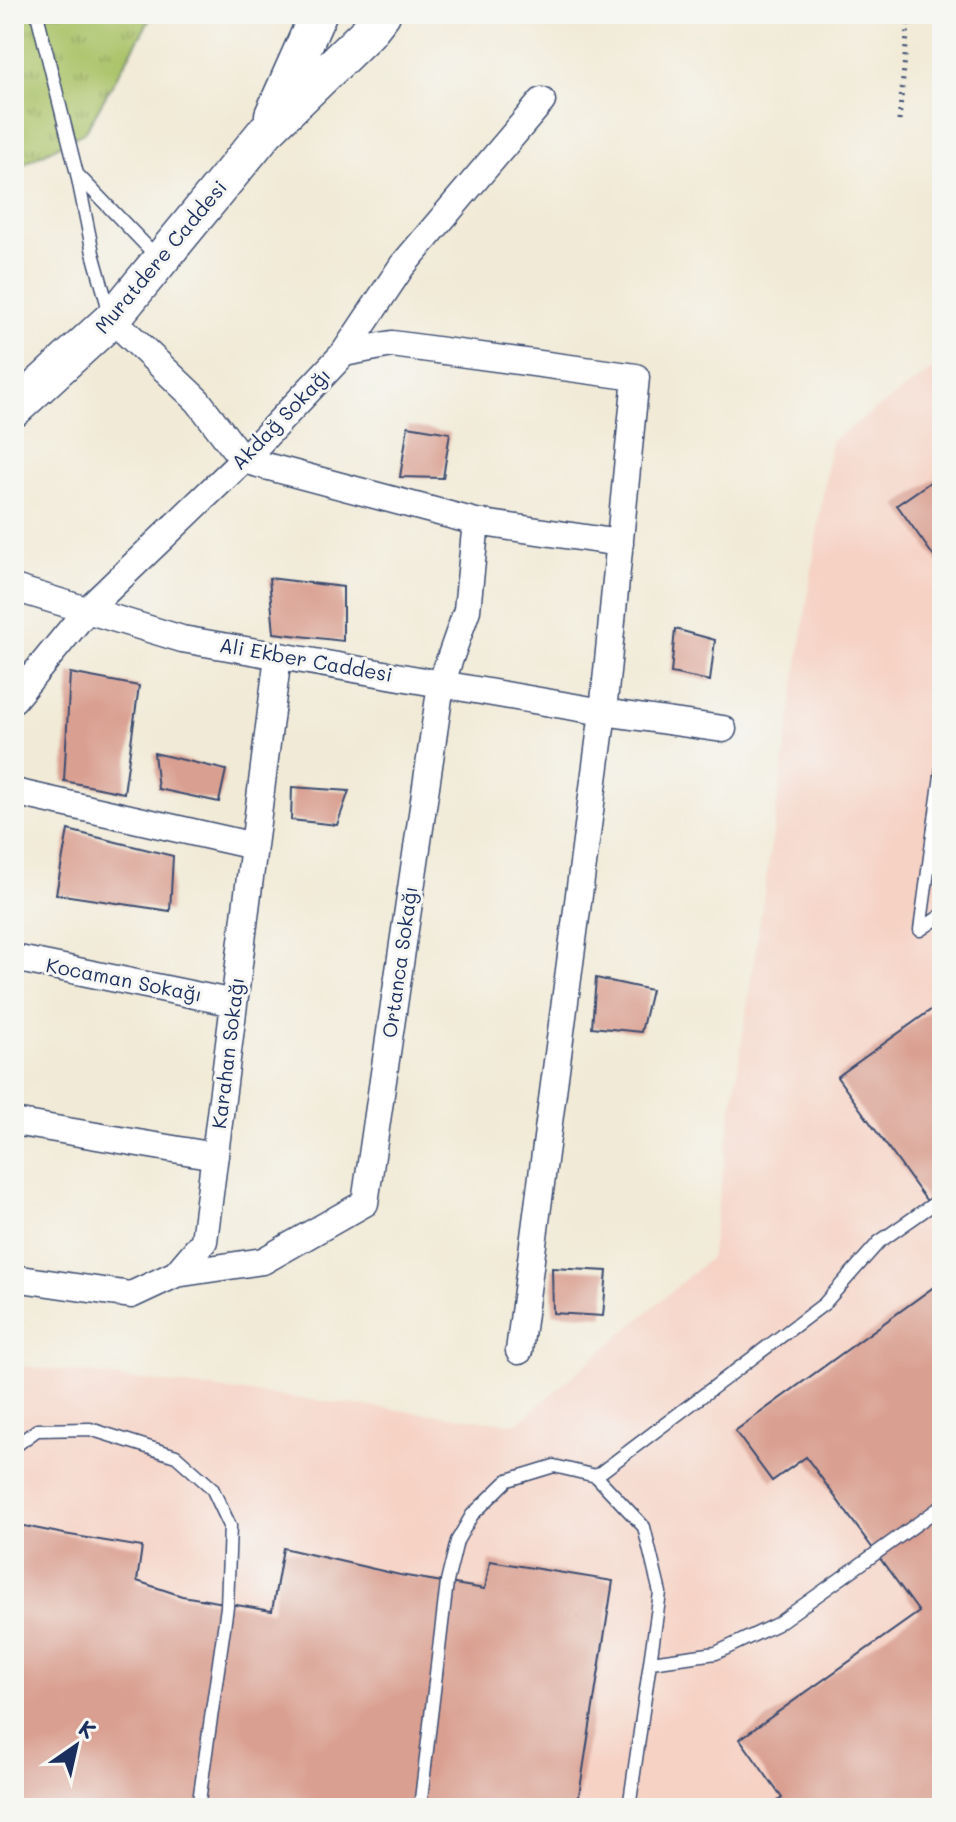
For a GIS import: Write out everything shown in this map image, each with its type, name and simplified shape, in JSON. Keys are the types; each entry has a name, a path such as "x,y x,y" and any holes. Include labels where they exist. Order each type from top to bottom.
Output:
{"main road":[{"name":"Muratdere Caddesi","path":"266,131 318,14"},
{"name":"Muratdere Caddesi","path":"14,409 112,319 266,131 368,32 382,14"}],"street":[{"path":"344,353 402,266 542,101"},
{"path":"112,319 198,401 243,460 476,522 620,543 603,712 519,1351"},
{"name":"Akdağ Sokağı","path":"14,699 87,610 243,460 344,353 392,344 636,377 620,543"},
{"name":"Ortanca Sokağı","path":"176,1274 263,1261 365,1203 441,684 467,610 476,522"},
{"name":"Ali Ekber Caddesi","path":"14,588 182,639 603,712 723,729"},
{"name":"Karahan Sokağı","path":"14,1278 131,1295 176,1274 204,1241 278,656"},
{"path":"14,792 254,846"},
{"name":"Kocaman Sokağı","path":"14,958 234,1003"},
{"path":"14,1122 215,1156"}],"lane":[{"path":"37,14 77,174 93,253 112,319"},
{"path":"77,174 161,260"},
{"path":"942,768 920,930 942,915"},
{"path":"596,1476 824,1304 879,1242 942,1198"},
{"path":"14,1447 37,1430 90,1429 176,1456 212,1488 230,1526 228,1594 198,1808"},
{"path":"420,1808 447,1582 457,1541 472,1515 508,1480 554,1466 596,1476 644,1527 660,1593 629,1808"},
{"path":"651,1662 716,1653 777,1624 942,1506"}],"path":[{"path":"899,121 909,14"}],"shaded area":[{"path":"942,363 942,1808 14,1808 14,1365 517,1424 710,1258 831,441"}],"green space":[{"path":"14,14 153,14 85,132 14,169"}],"building":[{"path":"408,426 450,433 443,478 400,477"},
{"path":"942,474 942,568 897,505"},
{"path":"269,578 343,587 343,641 274,633"},
{"path":"675,629 715,640 710,681 671,673"},
{"path":"70,673 139,686 124,793 64,781"},
{"path":"154,753 226,770 219,802 158,789"},
{"path":"292,787 349,791 337,825 291,820"},
{"path":"68,830 173,856 170,911 56,894"},
{"path":"596,978 651,990 641,1032 592,1027"},
{"path":"942,1002 942,1222 837,1077"},
{"path":"552,1268 607,1271 603,1316 553,1313"},
{"path":"942,1281 942,1808 769,1808 782,1798 740,1739 919,1612 806,1457 772,1481 735,1431"},
{"path":"14,1524 142,1547 137,1581 182,1596 272,1611 283,1548 400,1575 485,1589 490,1561 613,1581 577,1808 14,1808"}]}
